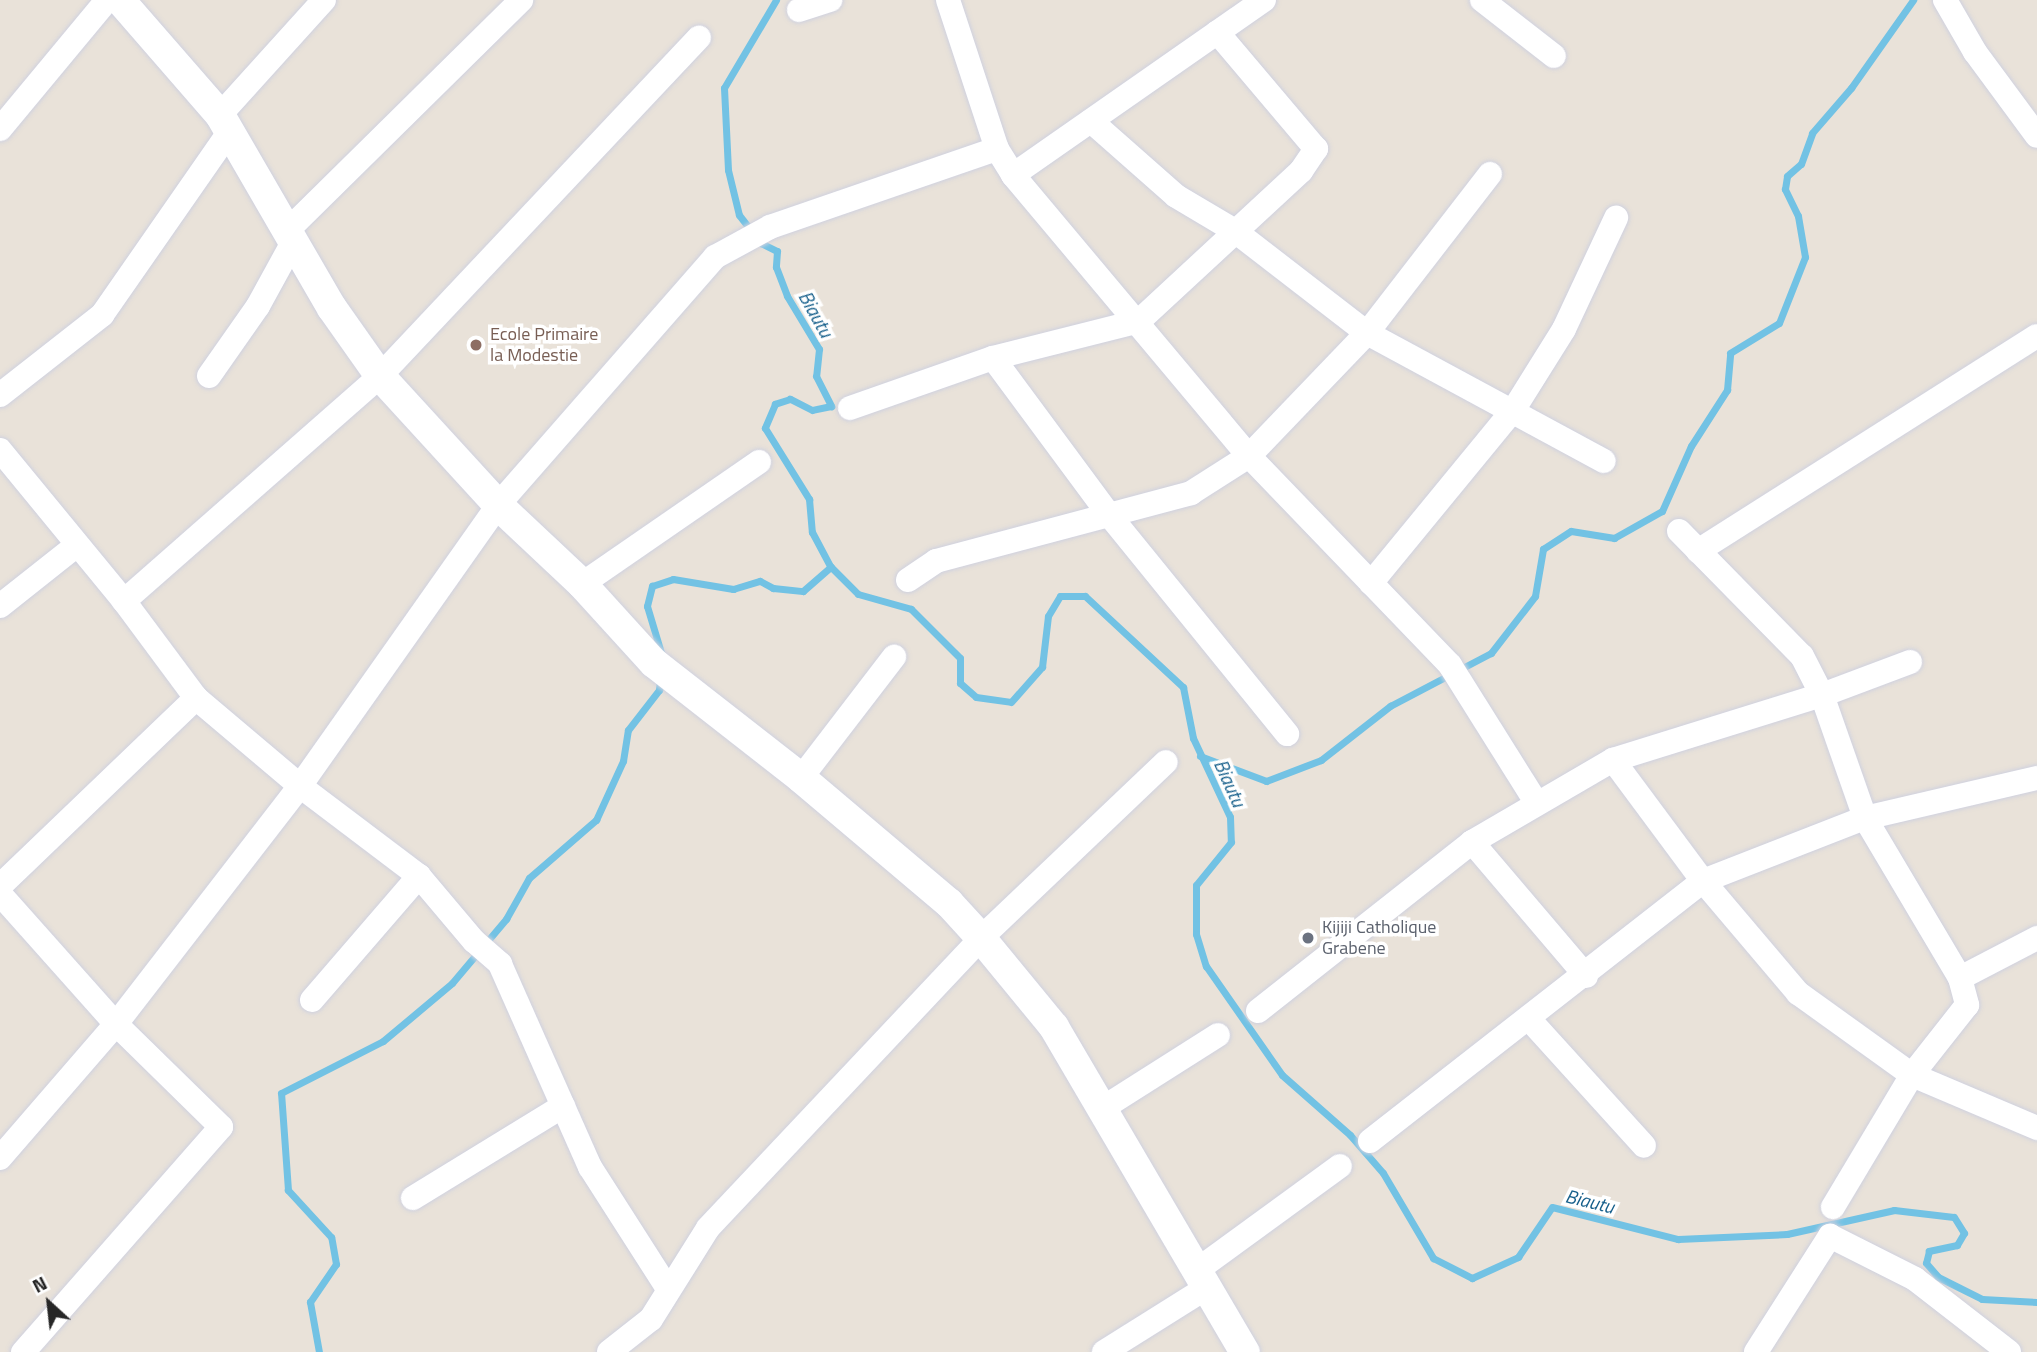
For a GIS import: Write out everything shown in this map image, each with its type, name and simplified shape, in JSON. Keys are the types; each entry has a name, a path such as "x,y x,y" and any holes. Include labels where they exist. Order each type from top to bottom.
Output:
{"street":[{"path":"0,129 107,0"},
{"path":"120,0 225,123 290,237 380,376 498,505 582,584 665,672 801,778 949,903 981,938 1054,1027 1245,1352"},
{"path":"0,395 102,315 225,123 324,0"},
{"path":"209,376 258,306 290,237 521,0"},
{"path":"799,10 830,0"},
{"path":"948,0 997,149 1013,174 1139,321 1249,456 1450,665 1536,802"},
{"path":"1013,174 1264,0"},
{"path":"1482,0 1554,56"},
{"path":"1945,0 1975,52 2037,136"},
{"path":"850,408 993,358 1139,321 1301,171 1316,149 1217,32"},
{"path":"124,601 380,376 699,37"},
{"path":"1091,121 1176,195 1235,232 1367,333 1514,409 1604,461"},
{"path":"0,1158 116,1024 300,786 498,505 715,257 769,227 997,149"},
{"path":"908,580 936,562 1191,493 1249,456 1367,333 1490,174"},
{"path":"1371,583 1514,409 1564,329 1616,218"},
{"path":"1698,551 2037,336"},
{"path":"993,358 1110,516 1287,734"},
{"path":"0,450 124,601 195,698 300,786 419,876 500,964 590,1167 668,1289"},
{"path":"582,584 759,462"},
{"path":"1679,531 1802,656 1822,695 1865,818 1959,978 1967,1005 1912,1075 1833,1207"},
{"path":"0,606 77,545"},
{"path":"801,778 894,657"},
{"path":"1258,1011 1472,842 1536,802 1613,760 1822,695 1910,662"},
{"path":"0,886 195,698"},
{"path":"1613,760 1703,881 1798,993 1912,1075 2037,1128"},
{"path":"609,1352 651,1319 708,1228 981,938 1167,762"},
{"path":"1370,1142 1586,976 1703,881 1865,818 2037,778"},
{"path":"1472,842 1586,976"},
{"path":"312,1000 419,876"},
{"path":"0,894 116,1024 221,1127 23,1352"},
{"path":"1959,978 2037,938"},
{"path":"1529,1019 1644,1146"},
{"path":"1103,1108 1218,1035"},
{"path":"413,1198 563,1106"},
{"path":"1104,1352 1201,1279 1340,1166"},
{"path":"1756,1352 1830,1236 1915,1279 2009,1352"}],"waterway":[{"name":"Biautu","path":"776,0 724,88 728,170 739,215 761,243 777,251 776,267 787,296 819,349 816,376 831,406 812,410 790,399 775,404 765,428 809,499 812,532 831,567 858,594 911,609 960,658 960,683 976,697 1011,702 1042,667 1048,616 1060,596 1085,596 1183,687 1193,738 1230,817 1231,842 1196,885 1196,934 1206,966 1282,1075 1350,1135 1383,1173 1433,1258 1472,1278 1518,1257 1552,1207 1678,1239 1787,1234 1894,1210 1954,1217 1964,1233 1957,1245 1929,1251 1926,1263 1938,1277 1982,1299 2037,1302"},
{"path":"1200,756 1266,781 1321,760 1390,706 1491,653 1535,596 1543,549 1571,531 1614,538 1662,511 1691,446 1727,390 1730,353 1779,323 1805,257 1798,216 1785,189 1787,176 1801,164 1812,133 1851,88 1913,0"},
{"path":"662,656 647,606 652,586 673,579 733,589 760,581 773,588 803,591 831,567"},
{"path":"319,1352 310,1302 336,1264 331,1237 288,1190 281,1093 383,1041 452,983 506,919 529,878 596,820 623,761 628,730 659,690 660,678"}],"place":[{"name":"Ecole Primaire la Modestie","path":"476,345"},
{"name":"Kijiji Catholique Grabene","path":"1308,938"}]}
